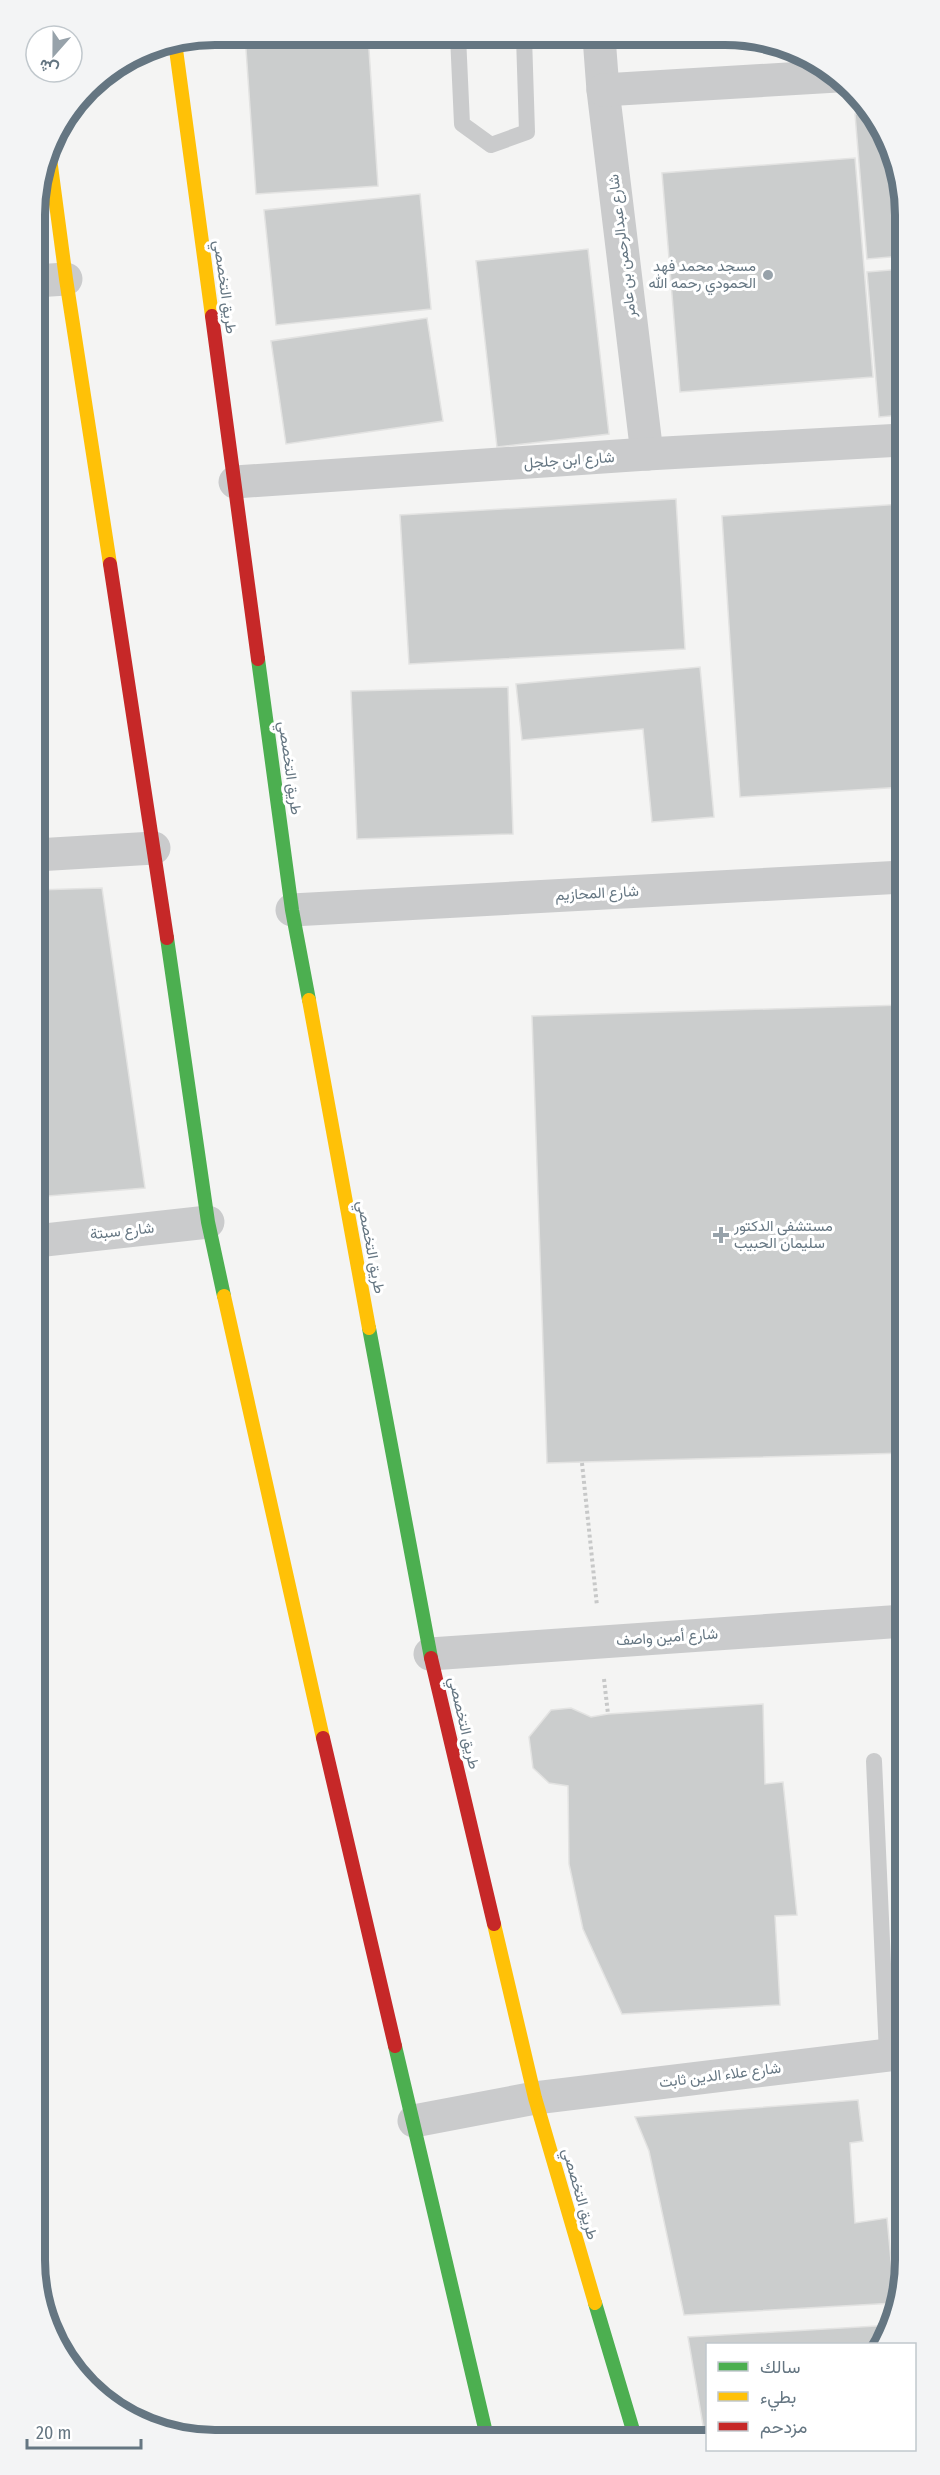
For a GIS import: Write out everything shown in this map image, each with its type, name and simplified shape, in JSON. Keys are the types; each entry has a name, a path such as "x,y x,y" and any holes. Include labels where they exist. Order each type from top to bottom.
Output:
{"main road":[{"name":"طريق التخصصي","path":"176,50 292,910 430,1654 535,2098 633,2430"},
{"path":"49,179 50,280 154,848 208,1222 335,1791 485,2430"}],"street":[{"name":"شارع عبدالرحمن بن عامر","path":"600,45 603,90 647,454"},
{"path":"603,90 823,77"},
{"name":"شارع ابن جلجل","path":"235,482 647,454 895,440"},
{"path":"45,854 154,848"},
{"name":"شارع المحازيم","path":"292,910 895,877"},
{"name":"شارع سبتة","path":"45,1240 208,1222"},
{"name":"شارع أمين واصف","path":"430,1654 895,1622"},
{"name":"شارع علاء الدين ثابت","path":"414,2121 535,2098 895,2054"}],"lane":[{"path":"458,45 462,124 491,145 527,132 524,45"},
{"path":"874,1761 895,2041"}],"path":[{"path":"582,1463 597,1611"},
{"path":"603,1668 608,1714"}],"building":[{"path":"246,45 369,45 378,186 256,194"},
{"path":"855,114 861,114 886,160 894,193 895,257 867,259"},
{"name":"مسجد محمد فهد الحمودي رحمه الله","path":"855,158 873,377 680,392 662,173"},
{"path":"420,194 431,309 276,325 264,210"},
{"path":"588,249 609,434 497,447 476,261"},
{"path":"895,270 895,416 879,417 867,272"},
{"path":"427,318 443,421 286,444 271,341"},
{"path":"676,499 685,649 409,664 400,515"},
{"path":"895,504 895,787 740,797 722,516"},
{"path":"700,667 714,817 652,822 643,729 522,740 516,684"},
{"path":"508,687 513,834 357,839 351,691"},
{"path":"102,888 145,1188 45,1196 45,890"},
{"name":"مستشفى الدكتور سليمان الحبيب","path":"895,1005 895,1453 547,1463 532,1016"},
{"path":"763,1704 765,1784 783,1782 797,1915 775,1916 780,2005 622,2014 583,1929 569,1864 568,1786 549,1783 533,1768 529,1737 551,1710 571,1708 591,1717"},
{"path":"858,2100 863,2141 850,2143 855,2223 887,2218 893,2285 889,2303 684,2315 649,2151 635,2117"},
{"path":"882,2326 873,2343 706,2343 706,2430 704,2430 688,2337"}],"traffic: fast":[{"path":"258,659 292,910 309,1000"},
{"path":"167,938 208,1222 224,1296"},
{"path":"369,1328 431,1658"},
{"path":"395,2046 485,2430"},
{"path":"595,2303 633,2430"}],"traffic: slow":[{"path":"176,50 212,316"},
{"path":"51,170 110,564"},
{"path":"309,1000 369,1328"},
{"path":"224,1296 323,1738"},
{"path":"494,1924 535,2098 595,2303"}],"traffic: jam":[{"path":"212,316 258,659"},
{"path":"110,564 167,938"},
{"path":"431,1658 494,1924"},
{"path":"323,1738 395,2046"}],"place":[{"name":"مسجد محمد فهد الحمودي رحمه الله","path":"768,275"},
{"name":"مستشفى الدكتور سليمان الحبيب","path":"721,1235"}]}
